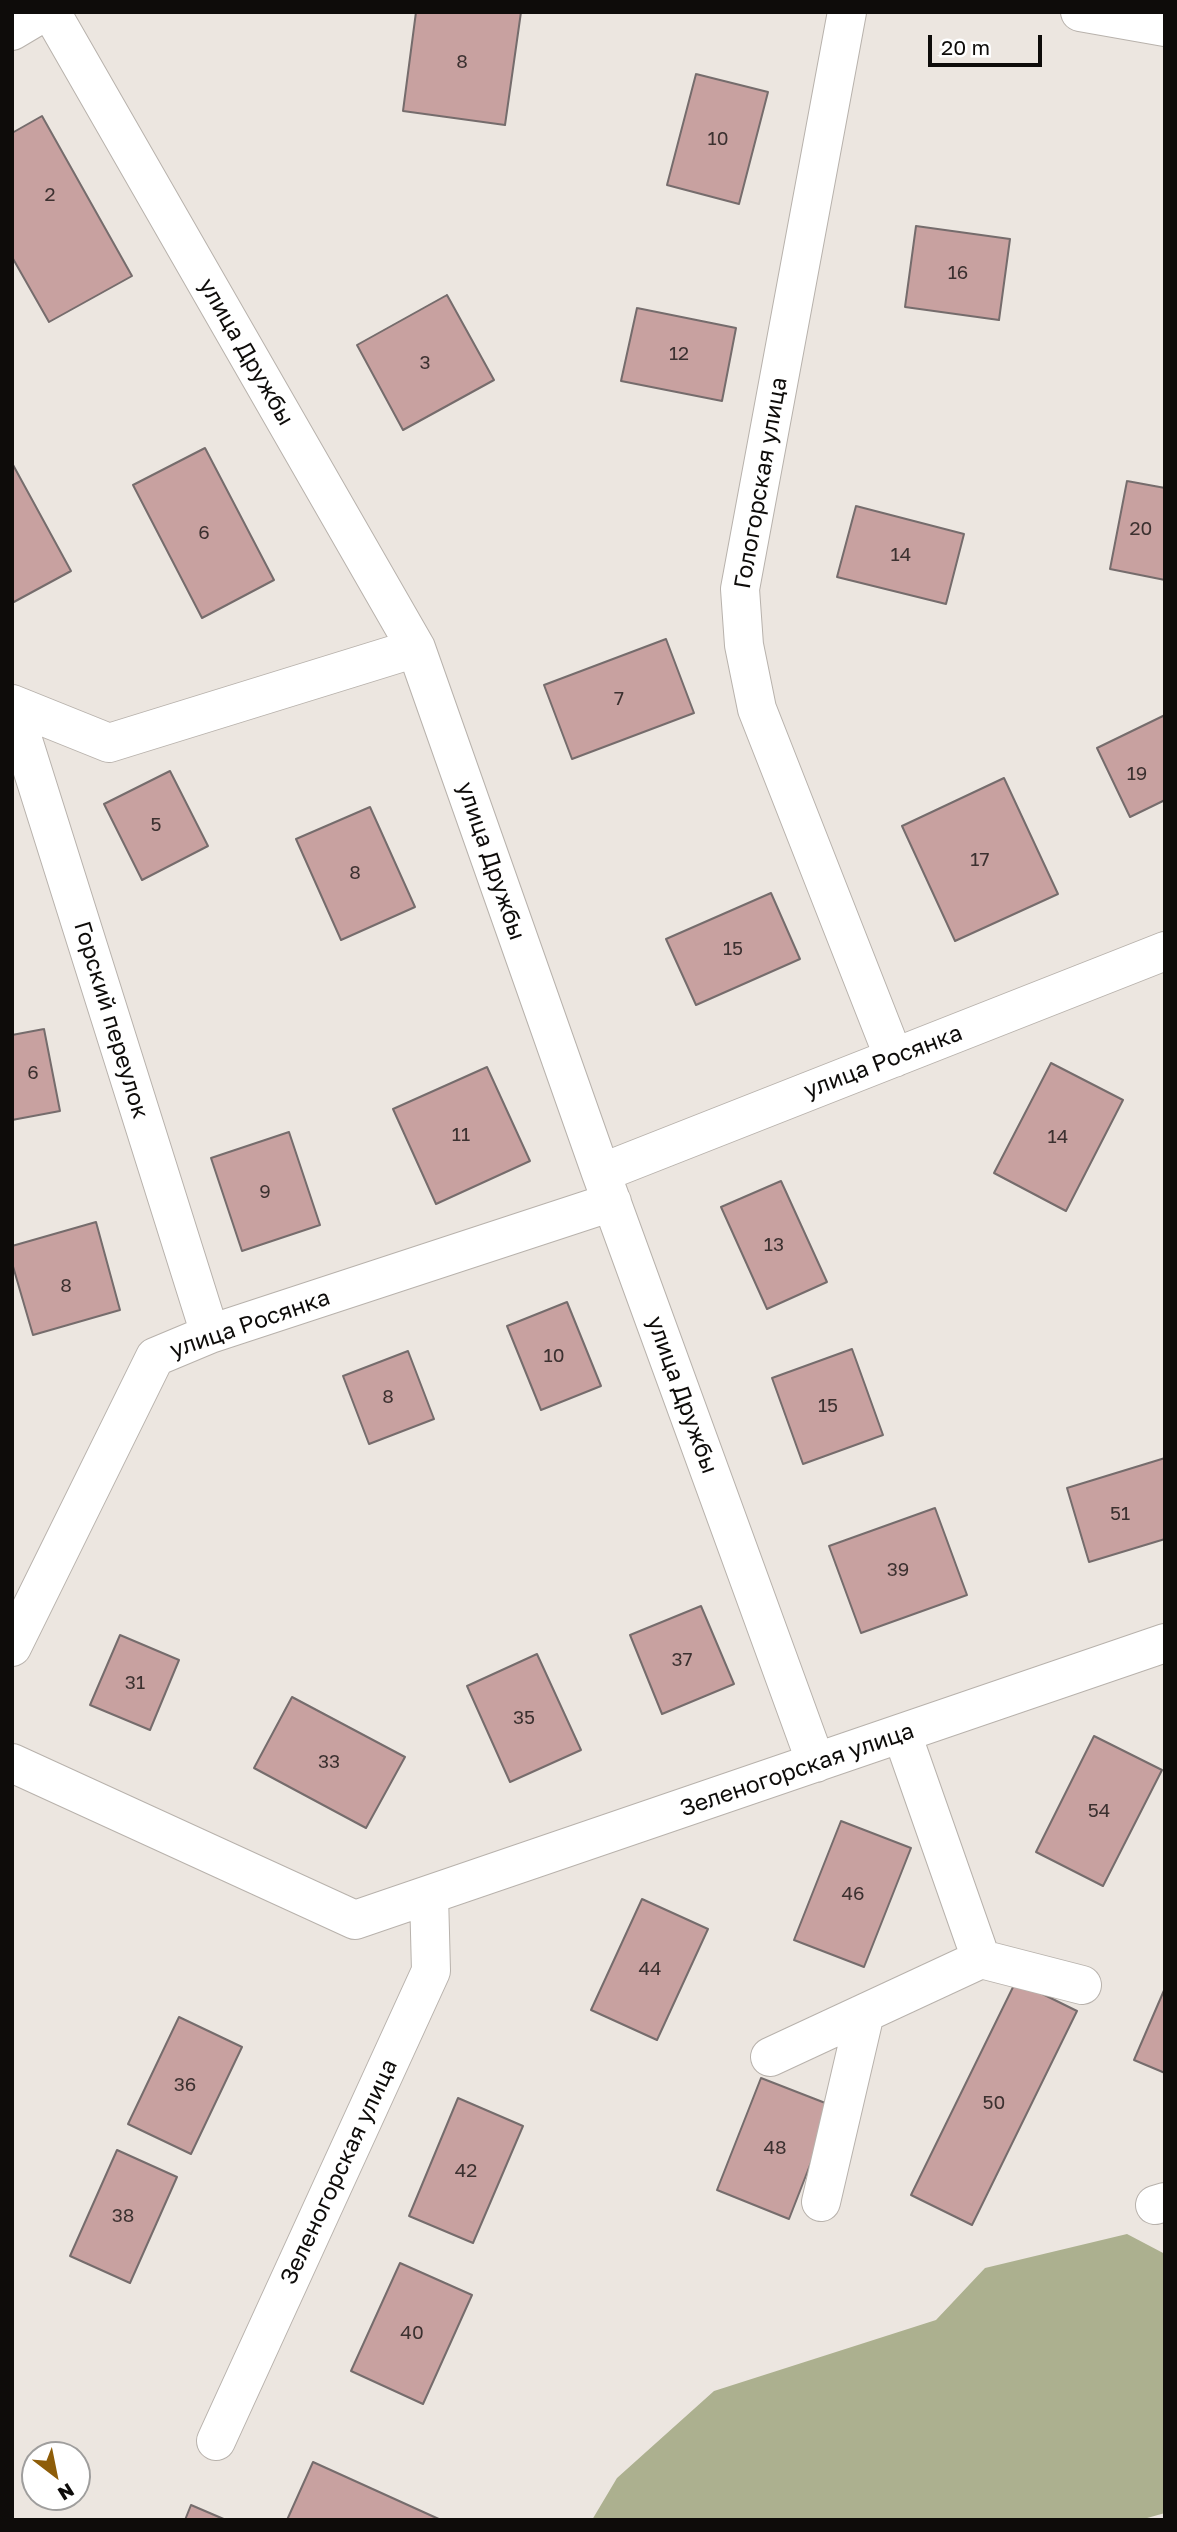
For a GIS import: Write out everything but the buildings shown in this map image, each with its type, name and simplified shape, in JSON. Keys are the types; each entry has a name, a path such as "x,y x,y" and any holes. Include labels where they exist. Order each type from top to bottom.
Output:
{"street":[{"path":"12,30 44,12"},
{"name":"улица Дружбы","path":"51,12 416,648 606,1187 816,1763"},
{"name":"Гологорская улица","path":"848,12 740,589 744,645 757,709 894,1058"},
{"path":"1080,12 1165,27"},
{"name":"Горский переулок","path":"12,705 109,743 416,648"},
{"name":"Горский переулок","path":"12,705 210,1334"},
{"name":"улица Росянка","path":"12,1647 155,1357 210,1334 606,1187 894,1058 1165,951"},
{"name":"Зеленогорская улица","path":"12,1763 355,1920 1165,1643"},
{"path":"902,1734 981,1959"},
{"name":"Зеленогорская улица","path":"216,2441 431,1971 429,1895"},
{"path":"770,2057 981,1959 1082,1985"},
{"path":"821,2202 865,2013"}],"green space":[{"path":"1127,2234 1165,2254 1165,2513 1140,2520 592,2520 617,2478 714,2391 936,2320 985,2268"}]}
